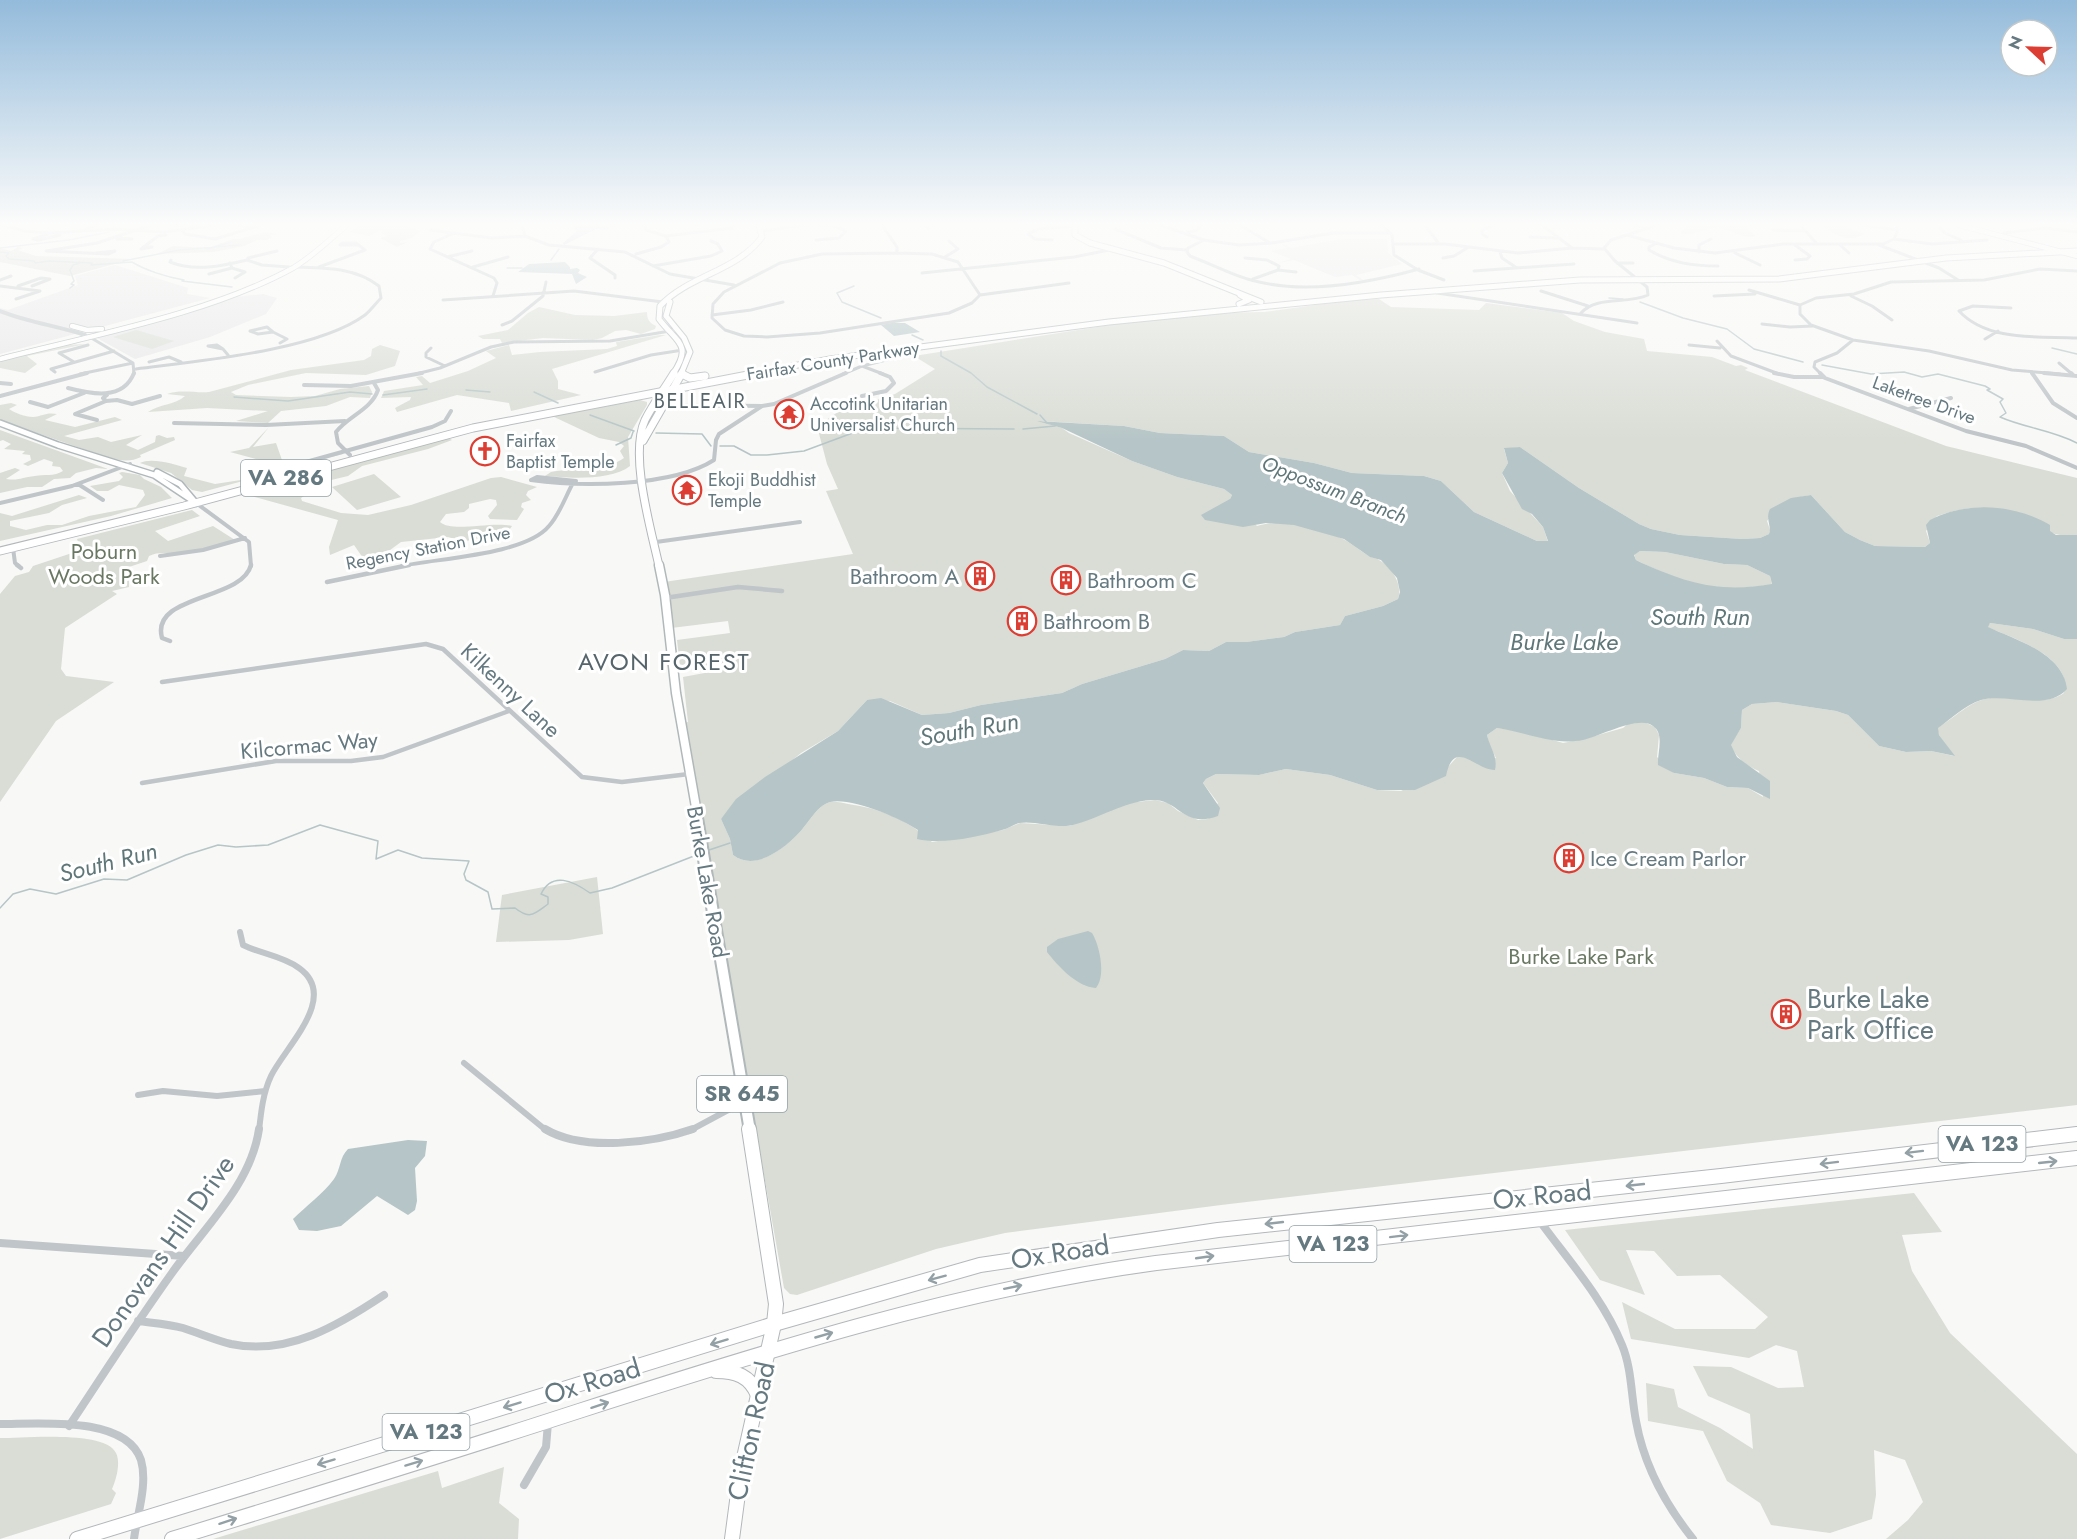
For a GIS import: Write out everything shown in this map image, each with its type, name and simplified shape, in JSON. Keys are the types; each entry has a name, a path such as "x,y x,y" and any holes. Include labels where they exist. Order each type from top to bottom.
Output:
{"main road":[{"path":"87,336 221,297"},
{"path":"0,358 230,297"},
{"name":"Burke Lake Road","path":"670,297 663,302 658,315 680,341 683,350 680,365 643,441 639,459 640,478 656,542 666,598 671,661 689,774 731,1016 743,1102 754,1150 774,1281 776,1304 774,1323"},
{"name":"Burke Lake Road","path":"643,441 641,431 644,423 658,400 682,374 690,359 687,341 672,330 666,318 667,305 676,297"},
{"path":"1239,304 1249,300 1244,297"},
{"path":"1247,297 1261,302"},
{"path":"1249,297 1268,305"},
{"name":"Fairfax County Parkway","path":"0,551 457,432 611,401 726,374 836,354 1086,321 1320,297"},
{"name":"Fairfax County Parkway","path":"0,545 191,500 347,453 457,427 670,387 830,359 1109,322 1359,297"},
{"path":"72,326 91,330 115,327"},
{"path":"682,374 694,378 726,374"},
{"path":"611,401 647,396 658,400"},
{"path":"2,425 86,454 128,465 162,479 191,500"},
{"name":"Ox Road","path":"77,1539 774,1323 980,1265 1229,1228 1721,1176 2077,1134"},
{"name":"Ox Road","path":"172,1539 705,1371 939,1302 1084,1273 1538,1218 2077,1158"},
{"name":"Clifton Road","path":"732,1539 736,1496 774,1323"},
{"path":"705,1371 727,1371 744,1375 753,1383 758,1395"}],"street":[{"path":"16,300 24,297"},
{"path":"136,369 282,344 348,324 370,311 381,297"},
{"path":"443,300 483,297"},
{"path":"502,325 512,321 540,297"},
{"path":"623,297 663,302"},
{"path":"720,297 715,301 712,315 719,326 737,333 766,337 798,336 885,321 946,314 969,306 978,297"},
{"path":"1465,297 1637,323"},
{"path":"1559,297 1588,306 1632,301 1646,297"},
{"path":"1768,297 1800,305 1824,297"},
{"path":"1853,297 1872,306 1892,320"},
{"path":"712,315 744,312 783,302"},
{"path":"1800,305 1800,314 1813,326"},
{"path":"1581,313 1588,306"},
{"path":"2011,308 1977,306 1960,310 1961,315 1971,322 1998,331 2028,336 2077,338"},
{"path":"0,311 87,336 133,363 136,369"},
{"path":"19,318 72,326 86,333 87,336"},
{"path":"1762,324 1790,327 1813,326 1853,340 1929,351 2032,373 2075,375"},
{"path":"249,349 282,344 287,339 267,327 250,332 258,334 273,332"},
{"path":"304,385 344,387 374,383 446,366 483,350 514,342 610,341 672,330"},
{"path":"1985,339 1998,331"},
{"path":"1823,377 1814,369 1815,362 1837,353 1853,340"},
{"path":"1717,341 1720,348 1732,357 1770,373 1796,378 1823,377"},
{"path":"74,362 59,353 88,345"},
{"path":"1689,345 1720,348"},
{"path":"431,348 426,353 428,359 446,366"},
{"path":"223,349 228,355"},
{"path":"595,372 645,356 683,350"},
{"path":"56,372 51,369 114,351"},
{"path":"149,362 171,357 181,362"},
{"path":"682,405 762,406 785,401 862,366 897,357"},
{"path":"0,396 18,393 60,378 133,363"},
{"path":"2059,363 2075,375"},
{"path":"862,366 890,377 894,384 883,392 862,396"},
{"path":"106,401 103,398 128,383 136,369"},
{"path":"2032,373 2053,402 2077,418"},
{"name":"Laketree Drive","path":"1823,377 1966,431 2026,446 2077,468"},
{"path":"0,383 12,384"},
{"path":"347,453 335,435 345,421 375,398 378,390 374,383"},
{"path":"68,388 107,395"},
{"path":"30,402 48,407 86,392"},
{"path":"97,420 75,414 106,401 117,400 132,404 160,396"},
{"path":"1908,410 1951,398"},
{"path":"574,483 537,477 531,480 574,483 686,474 706,467 715,458 716,440 719,434 762,406"},
{"path":"288,467 347,453 432,427 445,421 451,411"},
{"path":"174,423 266,425 345,421"},
{"path":"0,503 78,484 128,465"},
{"name":"Regency Station Drive","path":"327,582 417,563 501,550 526,542 549,527 574,483"},
{"path":"78,484 103,500"},
{"path":"170,641 162,638 159,632 161,623 169,615 188,603 231,585 248,572 252,560 249,542 245,538 191,500"},
{"path":"656,542 800,522"},
{"path":"160,556 203,550 245,538"},
{"path":"13,548 15,563 21,568"},
{"path":"666,598 730,587 756,587 782,591"},
{"name":"Kilkenny Lane","path":"162,682 426,644 443,649 582,777 602,782 621,783 689,774"},
{"name":"Kilcormac Way","path":"142,783 276,761 351,761 383,757 509,711"},
{"name":"Donovans Hill Drive","path":"69,1426 138,1321 251,1162 258,1141 265,1090 281,1058 309,1018 314,1002 314,989 304,971 288,961 243,945 240,932"},
{"path":"464,1063 543,1128 555,1135 574,1141 600,1142 680,1134 698,1128 743,1102"},
{"path":"138,1095 163,1091 217,1096 265,1090"},
{"path":"1538,1218 1588,1284 1611,1320 1627,1359 1635,1419 1644,1454 1664,1498 1693,1539"},
{"path":"0,1243 184,1256"},
{"path":"138,1321 182,1328 236,1345 272,1347 299,1341 325,1331 384,1295"},
{"path":"524,1485 546,1447 548,1422"},
{"path":"0,1424 106,1429 128,1439 136,1448 141,1459 142,1474 134,1539"}],"shaded area":[{"path":"45,297 210,298 0,354 0,308 8,310"},
{"path":"234,297 277,298 266,314 210,337 135,359 97,338"}],"green space":[{"name":"Burke Lake Park","path":"1379,299 1391,307 1479,310 1486,303 1562,313 1574,321 1605,332 1644,339 1647,351 1712,357 1736,366 1741,365 1748,368 1745,370 1946,446 2077,478 2077,535 2066,536 2054,533 2007,513 1972,508 1937,516 1926,531 1930,543 1925,547 1875,546 1845,532 1811,495 1790,500 1781,505 1767,521 1769,534 1760,538 1680,535 1639,524 1579,488 1520,447 1504,449 1508,463 1502,473 1510,491 1543,527 1548,542 1537,541 1474,512 1441,481 1424,476 1352,473 1314,463 1249,452 1224,436 1160,433 1124,426 1040,421 1062,428 1132,461 1177,477 1224,489 1232,495 1230,499 1257,526 1278,523 1301,525 1343,539 1388,567 1398,582 1398,599 1383,606 1345,616 1340,625 1295,632 1284,637 1226,642 1209,651 1183,650 1165,659 1082,684 1062,693 981,705 949,713 922,715 890,701 867,700 838,731 801,753 721,819 730,839 733,855 749,861 775,853 797,835 820,808 832,802 871,809 893,816 913,827 932,842 1003,830 1020,823 1070,826 1128,803 1155,800 1168,803 1178,811 1198,820 1208,819 1218,803 1203,783 1216,774 1259,775 1286,769 1330,775 1377,790 1401,791 1448,767 1457,757 1462,756 1472,760 1496,758 1487,735 1497,728 1521,731 1563,743 1623,728 1629,723 1644,722 1655,727 1659,735 1657,757 1674,773 1704,778 1727,787 1748,788 1763,797 1759,771 1742,761 1730,745 1741,728 1742,710 1752,704 1777,702 1836,711 1848,715 1879,746 1906,752 1931,751 1954,756 1939,735 1937,728 1969,706 1990,698 2047,700 2064,693 2064,680 2059,669 2050,659 2025,643 1987,627 1990,623 2033,629 2064,639 2077,639 2077,1105 1221,1205 1005,1233 936,1249 797,1295 790,1294 784,1288 684,723 688,722 683,677 737,667 736,662 688,668 680,666 677,640 730,633 728,621 671,628 664,582 853,554 826,491 838,489 827,464 817,426 838,412 895,394 935,369 914,356 1129,322 1209,313 1264,312 1351,300"},
{"path":"539,307 575,315 614,316 647,312 647,317 656,326 655,329 641,334 626,330 615,331 593,340 543,338 502,343 500,339 483,339 478,336 508,330"},
{"path":"136,330 174,341 152,349 113,337"},
{"path":"666,335 552,369 558,381 558,389 581,395 511,411 509,403 457,395 397,412 395,408 410,400 411,397 381,398 384,391 423,385 416,377 422,376 430,383 468,371 496,358 486,351 509,345 512,355 607,349 617,346 616,342"},
{"path":"86,344 27,356 37,364 25,373 0,368 0,361 63,345"},
{"path":"380,345 400,351 395,366 366,375 306,373 248,385 231,392 236,395 315,396 340,389 369,386 372,392 370,398 350,397 326,406 281,411 268,423 236,421 268,411 207,408 148,412 185,396 167,394 182,391 209,392 291,370 364,360 371,356 372,349"},
{"path":"640,400 647,402 647,405 628,437 630,466 622,471 601,476 577,478 545,476 551,472 608,465 624,458 620,451 624,446 619,442 599,438 552,416"},
{"path":"11,403 17,405 9,409 20,415 33,417 57,414 45,420 75,427 115,417 122,420 64,436 79,440 98,437 111,442 142,435 126,445 138,450 155,442 156,436 159,435 167,438 174,437 175,440 140,455 141,457 137,459 106,457 0,420 0,405"},
{"path":"269,427 253,447 276,443 283,463 278,465 230,452 249,448"},
{"path":"0,430 108,469 96,468 76,473 70,478 54,479 42,487 27,487 0,493 0,473 15,468 20,470 6,479 15,480 38,475 53,475 63,471 60,467 52,466 53,462 44,459 28,466 23,464 31,460 30,455 22,454 25,451 4,449 11,444 0,441"},
{"path":"448,438 452,440 428,449 362,466 348,476 327,481 301,498 302,501 341,513 368,515 411,505 491,478 501,477 537,487 528,491 526,495 531,500 522,503 521,507 524,509 517,520 490,519 488,516 497,505 496,500 490,499 469,504 469,508 464,512 446,514 440,522 454,527 512,526 507,533 484,534 476,540 462,541 448,537 401,542 386,553 363,558 354,545 330,555 329,547 338,520 244,494"},
{"path":"343,454 202,492 192,490 171,473 140,463 156,461 187,468 184,476 215,484 241,480"},
{"path":"119,473 140,475 161,487 172,498 111,516 0,541 0,513 12,516 79,495 87,498 62,505 49,513 10,521 10,526 26,530 47,525 62,525 89,516 136,507 145,495 143,490 119,485 108,491 97,491 90,486 119,481 123,477"},
{"path":"374,474 401,497 357,510 332,487"},
{"name":"Poburn Woods Park","path":"192,510 200,516 155,531 168,541 213,526 235,540 187,553 161,553 149,556 147,561 129,567 129,587 112,591 117,594 65,628 61,669 66,676 114,682 56,721 0,802 0,594 15,576 29,572 33,566 81,550 77,539"},
{"path":"1640,551 1665,552 1724,564 1747,565 1770,576 1772,585 1738,588 1707,587 1669,575 1636,560 1634,554"},
{"path":"597,877 603,934 569,940 496,942 502,895"},
{"path":"1914,1193 1942,1232 1902,1235 1912,1271 1950,1333 2077,1454 2077,1539 1886,1539 1908,1520 1923,1502 1905,1460 1874,1450 1876,1495 1872,1519 1830,1533 1771,1525 1760,1503 1727,1481 1703,1431 1648,1421 1646,1383 1674,1389 1678,1407 1720,1428 1753,1449 1750,1414 1708,1396 1693,1366 1731,1367 1778,1388 1804,1387 1797,1351 1776,1345 1749,1358 1631,1339 1622,1302 1675,1329 1755,1329 1768,1317 1720,1275 1677,1276 1654,1251 1626,1250 1645,1295 1600,1280 1565,1230"},
{"path":"0,1438 81,1438 109,1446 116,1453 118,1462 112,1489 116,1493 111,1504 0,1539"},
{"path":"504,1467 499,1503 519,1519 518,1539 213,1539 438,1471 442,1488"}],"water":[{"path":"905,323 920,332 894,336 881,325"},
{"name":"Burke Lake","path":"1037,421 1124,426 1160,433 1224,436 1249,452 1314,463 1352,473 1424,476 1441,481 1474,512 1537,541 1548,541 1543,527 1532,514 1522,509 1502,473 1508,463 1504,448 1520,447 1579,488 1639,524 1680,535 1760,538 1769,534 1770,509 1791,498 1811,495 1845,532 1875,546 1925,547 1930,543 1926,525 1930,520 1959,510 1990,508 2022,513 2050,525 2050,531 2056,535 2077,535 2077,639 2064,639 2033,629 1990,623 1988,627 2048,657 2064,677 2067,689 2059,696 2038,701 1991,698 1969,705 1938,728 1939,735 1955,756 1931,751 1906,752 1879,746 1848,715 1836,711 1777,702 1752,704 1742,710 1741,728 1731,745 1737,757 1770,781 1770,799 1748,788 1727,787 1704,778 1674,773 1658,765 1659,734 1657,729 1647,723 1620,727 1591,738 1572,741 1550,740 1497,728 1487,735 1495,756 1495,770 1487,769 1460,757 1454,759 1446,776 1415,790 1377,790 1330,775 1286,769 1259,775 1216,774 1203,783 1220,808 1218,816 1206,819 1196,819 1168,803 1151,800 1121,807 1073,825 1019,823 982,835 937,841 917,839 918,830 900,820 862,805 839,801 830,802 820,808 797,835 775,853 750,861 733,855 730,839 721,819 736,799 765,777 838,731 867,700 881,698 922,715 949,713 981,705 1062,693 1082,684 1165,659 1183,650 1209,651 1226,642 1284,637 1295,632 1340,625 1345,616 1383,606 1398,599 1400,592 1397,578 1381,560 1370,557 1344,539 1294,525 1266,523 1243,527 1205,520 1201,515 1230,499 1232,495 1224,489 1177,477 1132,461 1062,428","holes":["1640,551 1665,552 1724,564 1747,565 1770,576 1772,584 1754,587 1706,585 1659,570 1636,560 1634,555"]},
{"path":"1088,931 1095,939 1101,961 1101,976 1096,988 1075,980 1047,952 1047,947 1058,939"},
{"path":"408,1140 427,1141 425,1156 415,1168 417,1201 415,1210 408,1215 377,1196 341,1226 317,1231 299,1230 293,1219 334,1179 348,1149"}],"waterway":[{"path":"839,297 842,302 881,318"},
{"path":"1609,298 1623,299"},
{"path":"1640,302 1683,318 1727,329 1754,349 1803,362"},
{"path":"912,335 923,340"},
{"path":"2052,348 2077,354"},
{"path":"941,351 941,356 971,373 987,387 1037,414"},
{"path":"1822,365 1871,374 1904,372 1922,377 1938,374 1985,386 1990,389 1987,390 2003,399 2000,402 2006,413 2000,417 2077,443"},
{"name":"Oppossum Branch","path":"383,395 427,389"},
{"name":"Oppossum Branch","path":"466,390 490,392"},
{"name":"Oppossum Branch","path":"234,397 288,401 350,392 372,394"},
{"name":"Oppossum Branch","path":"534,392 558,403"},
{"name":"Oppossum Branch","path":"590,415 634,431"},
{"path":"1040,415 1047,423"},
{"name":"Oppossum Branch","path":"1023,429 1055,426"},
{"name":"Oppossum Branch","path":"720,446 734,446 751,455 767,455 804,451 866,428 1014,429"},
{"path":"616,445 631,438 633,432"},
{"name":"Oppossum Branch","path":"656,433 702,434 711,446"},
{"name":"South Run","path":"0,908 13,894 30,889 56,894 104,879 127,880 186,855 218,845 236,847 268,845 320,825 378,841 376,859 398,850 422,858 469,861 464,874 466,880 488,892 492,909 515,908 528,915 548,904 548,897 541,894 551,882 563,880 590,893 612,888 699,854"},
{"name":"South Run","path":"706,851 730,843"}],"place":[{"name":"Accotink Unitarian Universalist Church","path":"789,414"},
{"name":"Fairfax Baptist Temple","path":"485,451"},
{"name":"Ekoji Buddhist Temple","path":"687,490"},
{"name":"Bathroom A","path":"980,576"},
{"name":"Bathroom C","path":"1066,580"},
{"name":"Bathroom B","path":"1022,621"},
{"name":"Ice Cream Parlor","path":"1569,858"},
{"name":"Burke Lake Park Office","path":"1786,1014"}],"district":[{"name":"BELLEAIR","path":"700,401"},
{"name":"AVON FOREST","path":"664,661"}]}
